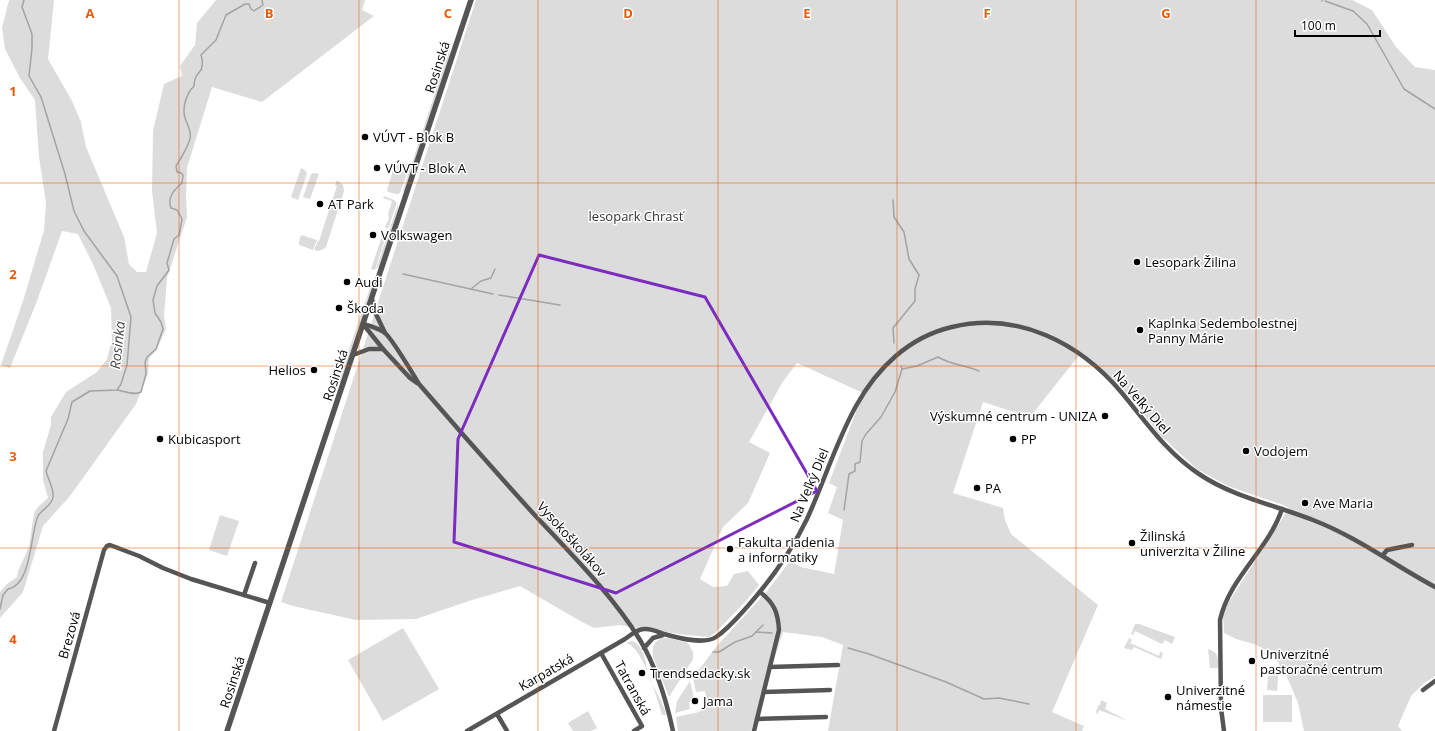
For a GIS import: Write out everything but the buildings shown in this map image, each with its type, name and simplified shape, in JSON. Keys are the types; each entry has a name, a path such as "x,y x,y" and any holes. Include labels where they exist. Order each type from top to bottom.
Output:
{"street":[{"name":"Rosinská","path":"227,731 471,0"},
{"name":"Vysokoškolákov","path":"372,298 375,312 385,333 413,374 418,384"},
{"name":"Na Veľký Diel","path":"635,632 644,628 698,641 712,639 723,631 760,592 781,565 795,542 847,423 862,394 876,376 890,360 916,340 942,330 962,325 986,322 1009,324 1031,329 1054,338 1075,350 1120,391 1157,438 1192,469 1211,482 1314,520 1345,534 1435,587"},
{"name":"Vysokoškolákov","path":"363,324 382,349 410,378 418,384 601,588 635,632 652,664 664,695 673,731"},
{"path":"363,324 373,326 385,333"},
{"path":"353,356 369,349 382,349"},
{"path":"1224,731 1221,708 1220,620 1222,612 1230,593 1274,527 1282,508"},
{"name":"Brezová","path":"54,731 104,550 107,546 110,545 133,554 191,579 244,595"},
{"path":"1383,556 1387,550 1412,545"},
{"path":"255,563 244,595 270,603"},
{"path":"754,731 779,630 778,617 774,606 760,592"},
{"name":"Karpatská","path":"468,731 635,632"},
{"path":"644,648 653,638 664,634"},
{"name":"Tatranská","path":"601,653 642,726 634,731"},
{"path":"770,667 838,665"},
{"path":"1423,690 1435,681"},
{"path":"764,692 830,690"},
{"path":"497,714 507,731"},
{"path":"758,719 826,717"}],"highlighted area":[{"path":"539,255 705,297 817,491 616,593 454,542 458,439"}],"green space":[{"path":"9,0 54,0 48,59 72,101 81,122 86,147 124,237 129,264 137,272 146,272 157,233 152,191 153,131 164,84 182,76 180,66 195,45 197,23 216,0 365,0 362,10 374,16 262,102 212,87 187,168 187,217 167,278 164,316 166,329 156,351 149,358 148,373 136,404 70,496 43,526 23,592 0,618 0,592 7,584 17,577 18,571 29,547 34,513 48,498 43,480 43,452 51,425 51,417 66,392 97,372 107,359 112,340 111,308 93,264 78,234 62,231 37,301 10,368 1,365 24,298 44,230 46,203 39,157 35,100 20,78 5,49 2,28"},
{"name":"lesopark Chrasť","path":"476,0 1352,0 1372,10 1396,47 1415,67 1435,70 1435,676 1423,684 1411,696 1398,726 1402,731 1304,731 1298,703 1287,677 1276,659 1270,652 1254,644 1236,639 1224,633 1223,611 1289,508 1228,486 1197,469 1159,434 1129,395 1080,354 1030,417 983,402 953,493 1003,508 1005,520 1011,534 1098,605 1052,712 1084,726 1082,731 828,731 843,645 822,637 783,632 751,731 678,731 676,717 699,712 708,706 705,691 696,692 693,678 716,647 768,590 790,561 801,567 834,574 843,520 828,513 837,487 829,483 863,393 797,363 782,383 749,442 770,453 748,503 723,527 700,579 713,587 727,586 734,574 748,571 759,585 746,601 715,633 709,637 619,625 594,628 520,586 416,619 356,620 281,602"},
{"path":"450,48 449,57 405,190 402,193"},
{"path":"396,160 410,165 400,193 397,194 388,192 387,190"},
{"path":"301,168 305,170 307,174 298,200 291,197"},
{"path":"311,174 319,174 310,199 303,197"},
{"path":"337,180 343,185 344,191 326,247 316,251 314,250 319,241 337,186 335,185"},
{"path":"384,196 394,200 397,203 388,229 385,227 389,218 388,214 392,201 383,198"},
{"path":"398,204 398,209 379,267 376,269"},
{"path":"383,233 387,233 375,270 371,269"},
{"path":"301,235 317,240 313,250 299,245"},
{"path":"373,279 373,284 341,382 337,385"},
{"path":"220,515 239,521 227,556 209,550"},
{"path":"1135,624 1139,624 1175,637 1172,644 1165,640 1162,644 1135,631 1133,635 1131,634"},
{"path":"403,628 439,689 383,721 348,660"},
{"path":"661,638 668,638 688,643 693,652 693,659 669,697 653,657 654,646"},
{"path":"1129,638 1132,640 1130,643 1159,656 1160,652 1163,653 1161,659 1134,647 1132,650 1124,648"},
{"path":"632,641 638,645 642,652 648,673 639,655 633,647 627,643 613,652 628,642"},
{"path":"1208,649 1216,654 1218,668 1210,668"},
{"path":"1268,676 1278,676 1277,691 1267,690"},
{"path":"690,681 694,698 689,702 690,709 675,713 677,701"},
{"path":"652,684 662,703 666,715 662,715"},
{"path":"1263,695 1292,695 1292,722 1263,722"},
{"path":"1101,700 1107,703 1105,709 1128,721 1099,710 1097,714 1096,711"},
{"path":"588,711 597,728 591,731 573,731 568,723"}],"waterway":[{"name":"Rosinka","path":"0,609 3,595 8,589 16,585 22,578 29,558 35,524 38,516 52,500 53,490 46,471 68,419 72,402 90,391 117,390 121,384 127,365 131,317 117,276 84,231 74,211 65,174 41,97 29,76 32,34 22,7 24,0"},
{"path":"117,390 132,393 141,392 146,374 145,362 147,357 156,349 163,329 161,322 155,313 153,300 157,286 169,270 167,263 174,239 179,235 182,219 177,210 171,208 170,200 174,191 182,183 183,175 177,172 176,166 186,150 190,139 190,130 184,114 184,106 187,97 194,86 195,78 202,69 201,55 216,40 226,15 245,4 249,4 251,9 254,11 263,5 262,0"},
{"path":"1325,1 1353,11 1367,24 1404,89 1435,109"},
{"path":"893,200 894,217 904,232 909,259 919,275 915,289 915,301 893,328 894,343"},
{"path":"471,289 481,281 491,278 495,269"},
{"path":"403,274 493,294"},
{"path":"499,295 560,305"},
{"path":"902,369 917,366 938,357 948,362 979,371"},
{"path":"844,510 849,474 855,471 855,464 860,462 862,441 866,434 881,417 895,392 902,369 901,366"},
{"path":"713,652 719,652 735,642 752,636 763,625"},
{"path":"756,632 772,633"},
{"path":"848,648 869,654 946,682 984,699 999,698 1029,704"}],"place":[{"name":"VÚVT - Blok B","path":"365,137"},
{"name":"VÚVT - Blok A","path":"377,168"},
{"name":"AT Park","path":"320,204"},
{"name":"Volkswagen","path":"373,235"},
{"name":"Lesopark Žilina","path":"1137,262"},
{"name":"Audi","path":"347,282"},
{"name":"Škoda","path":"339,308"},
{"name":"Kaplnka Sedembolestnej Panny Márie","path":"1140,330"},
{"name":"Helios","path":"314,370"},
{"name":"Výskumné centrum - UNIZA","path":"1105,416"},
{"name":"Kubicasport","path":"160,439"},
{"name":"PP","path":"1013,439"},
{"name":"Vodojem","path":"1246,451"},
{"name":"PA","path":"977,488"},
{"name":"Ave Maria","path":"1305,503"},
{"name":"Žilinská univerzita v Žiline","path":"1132,543"},
{"name":"Fakulta riadenia a informatiky","path":"730,549"},
{"name":"Univerzitné pastoračné centrum","path":"1252,661"},
{"name":"Trendsedacky.sk","path":"642,673"},
{"name":"Univerzitné námestie","path":"1168,697"},
{"name":"Jama","path":"695,701"}]}
